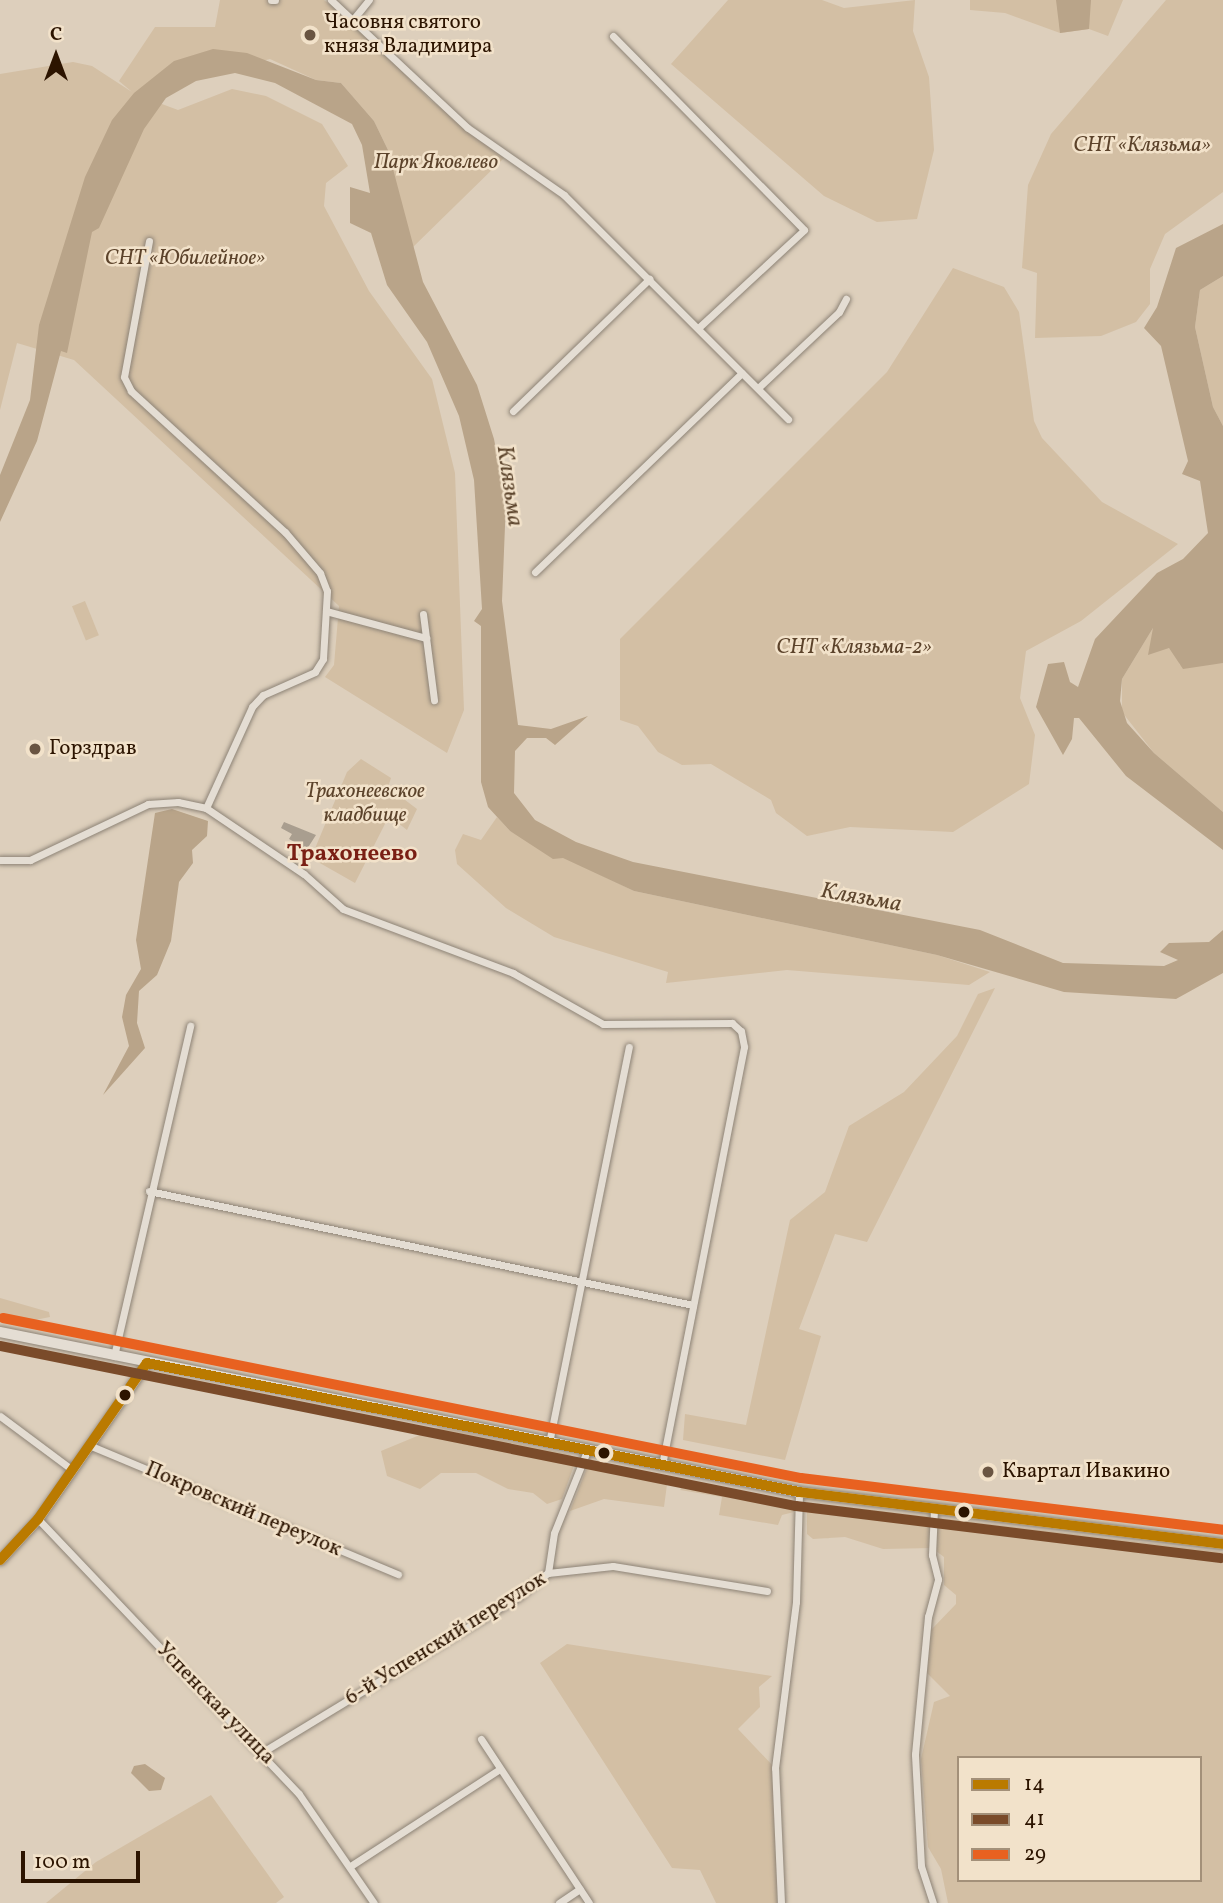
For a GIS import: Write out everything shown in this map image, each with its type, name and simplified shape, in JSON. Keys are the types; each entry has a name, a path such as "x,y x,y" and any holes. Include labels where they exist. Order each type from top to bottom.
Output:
{"main road":[{"path":"0,1332 799,1492 1223,1544"}],"street":[{"path":"331,0 355,17 452,114 564,195 788,419"},
{"path":"355,17 369,0"},
{"path":"613,36 804,230 698,328"},
{"path":"149,241 124,377 131,391 285,532 320,573 326,611 323,659 315,671 263,695 252,707 206,808"},
{"path":"513,411 649,279"},
{"path":"758,388 839,312 846,299"},
{"path":"535,572 742,373"},
{"path":"326,611 426,638"},
{"path":"423,614 434,701"},
{"path":"0,860 30,860 148,804 178,802 206,808 304,874 343,909 513,973 603,1024 732,1023 741,1031 744,1047 662,1466"},
{"path":"114,1356 149,1191 190,1026"},
{"path":"549,1443 629,1047"},
{"path":"149,1191 694,1305"},
{"path":"0,1559 11,1551 38,1519 147,1363"},
{"path":"0,1416 71,1469"},
{"name":"Покровский переулок","path":"89,1445 398,1574"},
{"path":"548,1573 554,1533 587,1451"},
{"path":"781,1903 775,1768 796,1602 799,1492"},
{"path":"933,1903 921,1866 915,1754 928,1617 938,1578 932,1555 934,1509"},
{"name":"Успенская улица","path":"38,1519 261,1753 352,1865 374,1903"},
{"name":"6-й Успенский переулок","path":"261,1753 519,1597 548,1573 613,1566 767,1591"},
{"path":"481,1739 589,1903"},
{"path":"352,1865 500,1769"},
{"path":"559,1903 580,1889"}],"green space":[{"name":"СНТ «Юбилейное»","path":"220,0 324,0 353,21 429,99 504,158 411,249 388,150 374,121 341,83 316,80 270,59 135,94 178,110 232,89 266,96 322,124 348,166 326,183 324,206 369,291 432,379 455,473 464,710 447,753 325,677 334,665 339,606 74,360 17,343 0,410 0,74 73,62 92,66 132,92 119,81 155,27 215,27"},
{"path":"728,0 822,0 844,8 915,0 913,31 929,77 934,150 917,219 877,222 824,196 671,64"},
{"path":"970,0 1123,0 1108,36 1089,29 1060,33 1005,13 970,10"},
{"name":"СНТ «Клязьма»","path":"1166,0 1223,0 1223,192 1165,234 1150,269 1150,304 1136,322 1101,336 1035,338 1037,273 1022,268 1028,185 1051,134"},
{"name":"СНТ «Клязьма-2»","path":"953,268 1004,287 1019,312 1034,421 1042,438 1102,502 1178,544 1081,621 1026,651 1020,698 1035,735 1029,784 953,832 850,827 807,836 776,813 771,800 711,764 682,765 658,752 638,726 620,720 620,639 887,372"},
{"path":"1223,276 1223,426 1213,407 1195,327 1200,290"},
{"path":"85,601 99,635 86,641 72,606"},
{"path":"1153,628 1153,643 1174,650 1180,665 1223,663 1223,812 1154,753 1122,712 1122,679"},
{"name":"Трахонеевское кладбище","path":"361,759 391,778 388,787 417,809 407,830 389,816 355,883 311,858 347,772"},
{"path":"497,817 510,831 634,891 937,955 990,972 969,985 787,970 666,983 668,972 554,937 506,908 457,864 455,850 463,834 481,840"},
{"path":"995,988 867,1242 835,1234 799,1329 821,1336 785,1460 683,1440 685,1414 746,1425 790,1220 825,1192 849,1126 904,1092 957,1036 978,994"},
{"path":"0,1298 49,1312 50,1317 15,1324 0,1314"},
{"path":"439,1427 569,1454 576,1460 562,1499 547,1504 533,1493 508,1489 476,1473 441,1473 420,1489 387,1476 381,1451"},
{"path":"590,1460 648,1478 668,1477 664,1507 604,1499 570,1511"},
{"path":"685,1481 793,1501 794,1512 782,1515 778,1525 719,1515 722,1497 680,1490"},
{"path":"807,1502 1223,1552 1223,1903 948,1903 941,1869 928,1847 921,1759 934,1702 950,1696 927,1673 931,1630 956,1604 956,1595 944,1585 944,1557 932,1548 883,1549 845,1537 813,1539 807,1534"},
{"path":"567,1644 772,1676 759,1687 760,1707 738,1729 775,1768 777,1903 716,1903 700,1870 672,1868 540,1663"},
{"path":"211,1795 284,1897 276,1903 46,1903 96,1862"}],"shaded area":[{"path":"1056,0 1091,0 1089,29 1060,33"},
{"path":"213,49 247,53 316,80 341,83 374,121 388,150 423,282 477,385 494,439 506,501 502,601 518,725 551,729 588,716 555,745 546,738 527,738 515,751 514,793 535,820 576,842 633,862 980,930 1063,963 1164,966 1178,960 1160,952 1169,943 1209,942 1223,930 1223,973 1176,999 1064,992 937,955 634,891 563,858 553,859 510,831 488,807 481,782 481,626 474,621 482,609 474,480 459,416 427,342 387,285 371,233 350,223 350,187 370,193 362,145 352,124 275,83 235,73 196,81 166,98 144,129 99,228 92,232 67,353 61,351 37,441 0,522 0,475 30,400 39,325 85,177 112,120 134,93 174,61"},
{"path":"1223,224 1223,276 1200,290 1195,327 1213,407 1223,426 1223,663 1183,669 1169,648 1148,655 1153,628 1122,679 1120,701 1127,723 1154,753 1223,812 1223,850 1126,776 1079,718 1074,718 1072,739 1063,755 1036,707 1048,664 1064,662 1070,682 1078,687 1095,639 1157,573 1183,559 1208,533 1200,481 1182,474 1188,461 1161,346 1144,328 1157,307 1176,248"},
{"path":"172,809 208,821 207,836 192,850 193,863 179,882 171,941 157,975 139,991 137,1023 145,1048 103,1095 129,1046 122,1017 126,995 141,969 136,940 155,813"},
{"path":"145,1764 165,1778 161,1790 149,1791 131,1773 134,1766"}],"building":[{"path":"284,822 316,835 307,849 289,839 292,834 281,828"}],"transit line":[{"name":"29","path":"3,1318 801,1478 1223,1530"},
{"name":"41","path":"0,1346 796,1506 1221,1558"},
{"name":"14","path":"147,1363 799,1492 1223,1544"},
{"name":"14","path":"0,1560 38,1519 147,1363"}],"place":[{"name":"Часовня святого князя Владимира","path":"310,35"},
{"name":"Горздрав","path":"35,749"},
{"name":"Квартал Ивакино","path":"988,1472"}],"district":[{"name":"Трахонеево","path":"352,854"}],"park label":[{"name":"Парк Яковлево","path":"436,163"}],"water label":[{"name":"Клязьма","path":"509,486"},
{"name":"Клязьма","path":"861,898"}]}
